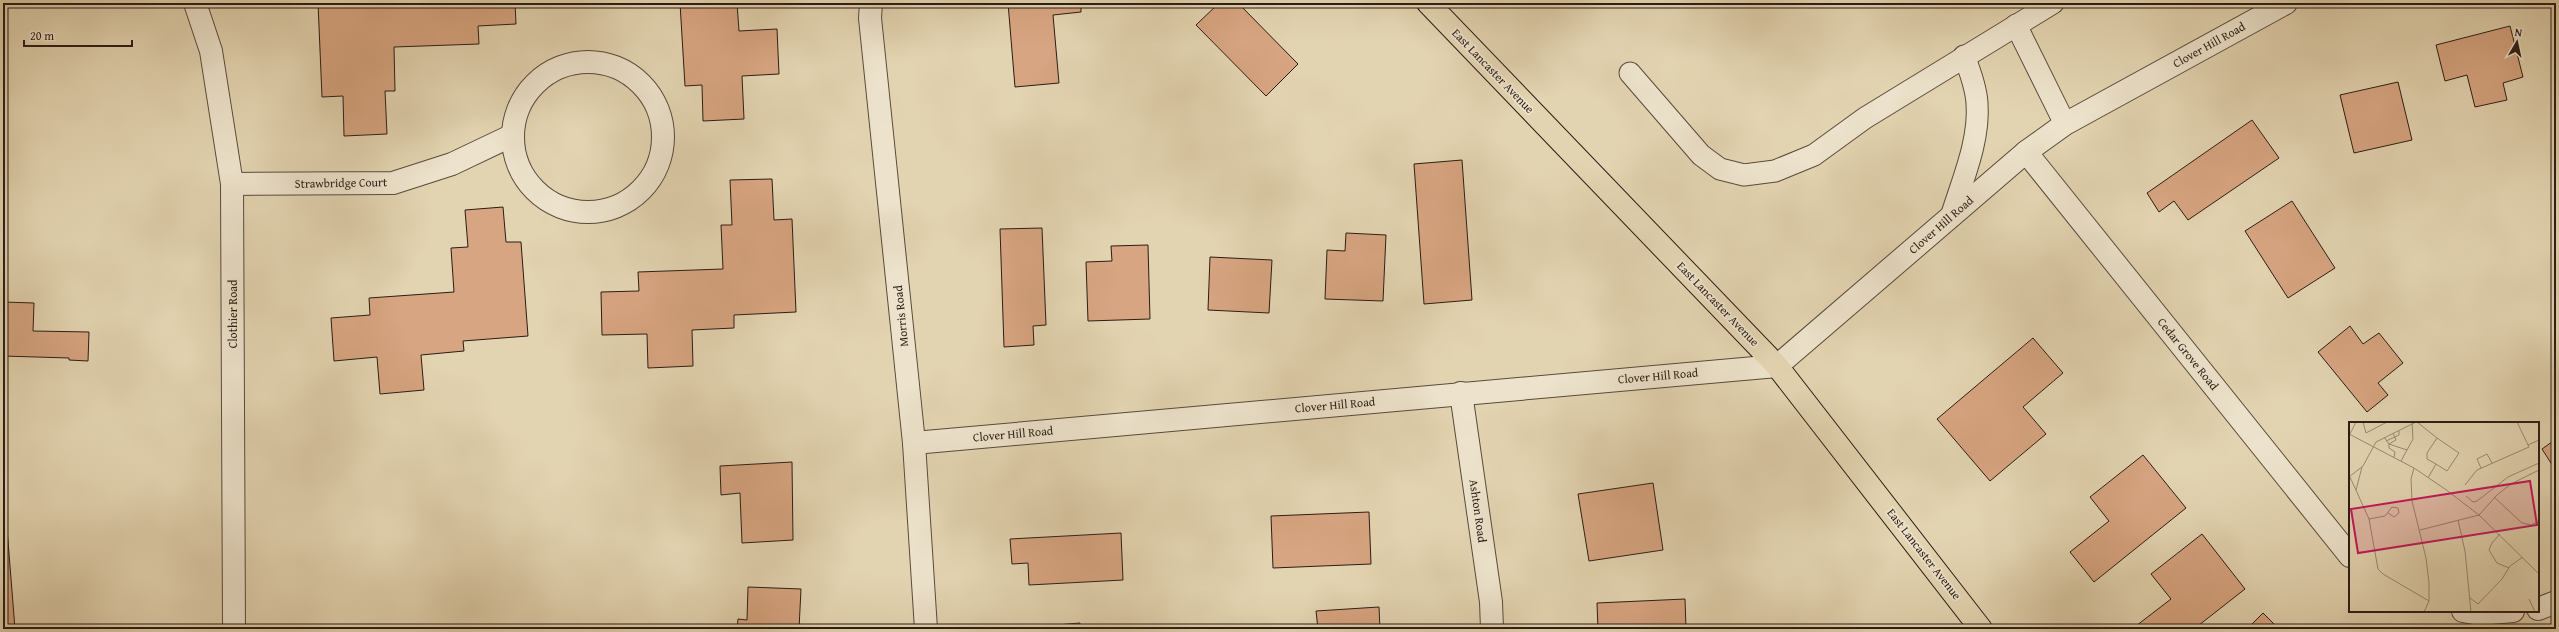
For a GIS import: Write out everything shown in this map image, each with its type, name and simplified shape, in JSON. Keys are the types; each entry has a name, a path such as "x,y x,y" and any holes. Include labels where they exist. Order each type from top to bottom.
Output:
{"highway":[{"name":"East Lancaster Avenue","path":"1428,3 1777,366 1981,629"}],"street":[{"name":"Clothier Road","path":"196,3 211,51 232,184 234,629"},
{"name":"Morris Road","path":"871,3 870,18 914,443 926,629"},
{"name":"Clover Hill Road","path":"914,443 1777,366 2026,152 2065,124 2286,3"},
{"path":"581,61 609,64 630,74 649,92 661,116 662,154 656,169 641,191 613,208 600,211 573,211 549,201 529,184 516,161 512,135 521,101 537,80 556,69 581,61"},
{"name":"Strawbridge Court","path":"232,184 393,183 452,164 512,135"},
{"name":"Cedar Grove Road","path":"2026,152 2349,555"},
{"name":"Ashton Road","path":"1461,393 1491,602 1492,629"},
{"path":"2539,609 2556,602"},
{"path":"2468,612 2479,614 2502,612"}],"lane":[{"path":"1630,73 1701,155 1720,169 1744,175 1775,171 1814,154 1865,118 1964,56 2053,3"},
{"path":"2016,25 2065,124"},
{"path":"1951,217 1970,156 1977,124 1978,103 1973,82 1964,56"}],"building":[{"path":"318,3 515,3 516,24 478,26 479,44 394,47 395,91 385,91 387,134 344,136 343,96 322,97"},
{"path":"680,3 737,3 739,31 777,29 779,74 742,76 744,119 703,121 702,85 685,86"},
{"path":"1008,3 1081,3 1081,12 1053,15 1059,83 1015,87"},
{"path":"1219,3 1238,3 1298,64 1266,96 1196,25"},
{"path":"2510,26 2523,77 2503,83 2507,100 2475,107 2467,75 2445,81 2436,45"},
{"path":"2398,82 2412,140 2354,153 2340,95"},
{"path":"2252,120 2279,158 2188,220 2174,201 2159,212 2147,193"},
{"path":"1462,160 1472,300 1424,304 1414,164"},
{"path":"772,179 774,220 792,219 796,312 734,315 734,328 692,330 693,366 648,368 647,334 602,335 601,292 639,291 638,272 723,269 721,225 732,225 730,180"},
{"path":"2292,201 2335,268 2288,298 2245,231"},
{"path":"503,207 506,242 521,242 528,336 463,341 464,351 421,355 424,390 380,394 377,357 334,361 331,318 370,315 369,298 454,292 451,248 468,247 465,210"},
{"path":"1042,228 1046,325 1033,326 1034,345 1004,347 1000,229"},
{"path":"1346,233 1386,235 1383,301 1325,299 1327,250 1345,251"},
{"path":"1148,245 1150,319 1088,321 1086,262 1112,261 1111,246"},
{"path":"1210,257 1272,260 1269,313 1208,310"},
{"path":"3,302 34,303 33,331 89,332 88,361 69,360 69,358 3,356"},
{"path":"2350,326 2363,344 2379,333 2403,363 2378,383 2388,395 2367,412 2318,352"},
{"path":"2033,338 2063,373 2023,407 2046,434 1990,481 1937,419"},
{"path":"2556,439 2556,471 2542,449"},
{"path":"2143,455 2186,508 2094,582 2070,552 2109,521 2090,497"},
{"path":"792,462 793,540 742,543 740,493 721,495 720,466"},
{"path":"1653,483 1663,550 1589,561 1578,494"},
{"path":"1369,512 1371,564 1273,568 1271,516"},
{"path":"3,516 6,516 15,629 3,629"},
{"path":"1121,533 1123,580 1029,585 1028,563 1012,564 1010,539"},
{"path":"2202,534 2245,589 2194,629 2132,629 2171,599 2151,574"},
{"path":"748,587 801,589 799,629 737,629 738,619 747,620"},
{"path":"1685,599 1686,629 1598,629 1597,603"},
{"path":"1379,607 1380,629 1318,629 1316,611"},
{"path":"2263,613 2279,629 2247,629"},
{"path":"1080,623 1080,629 1033,629 1033,627"}]}
